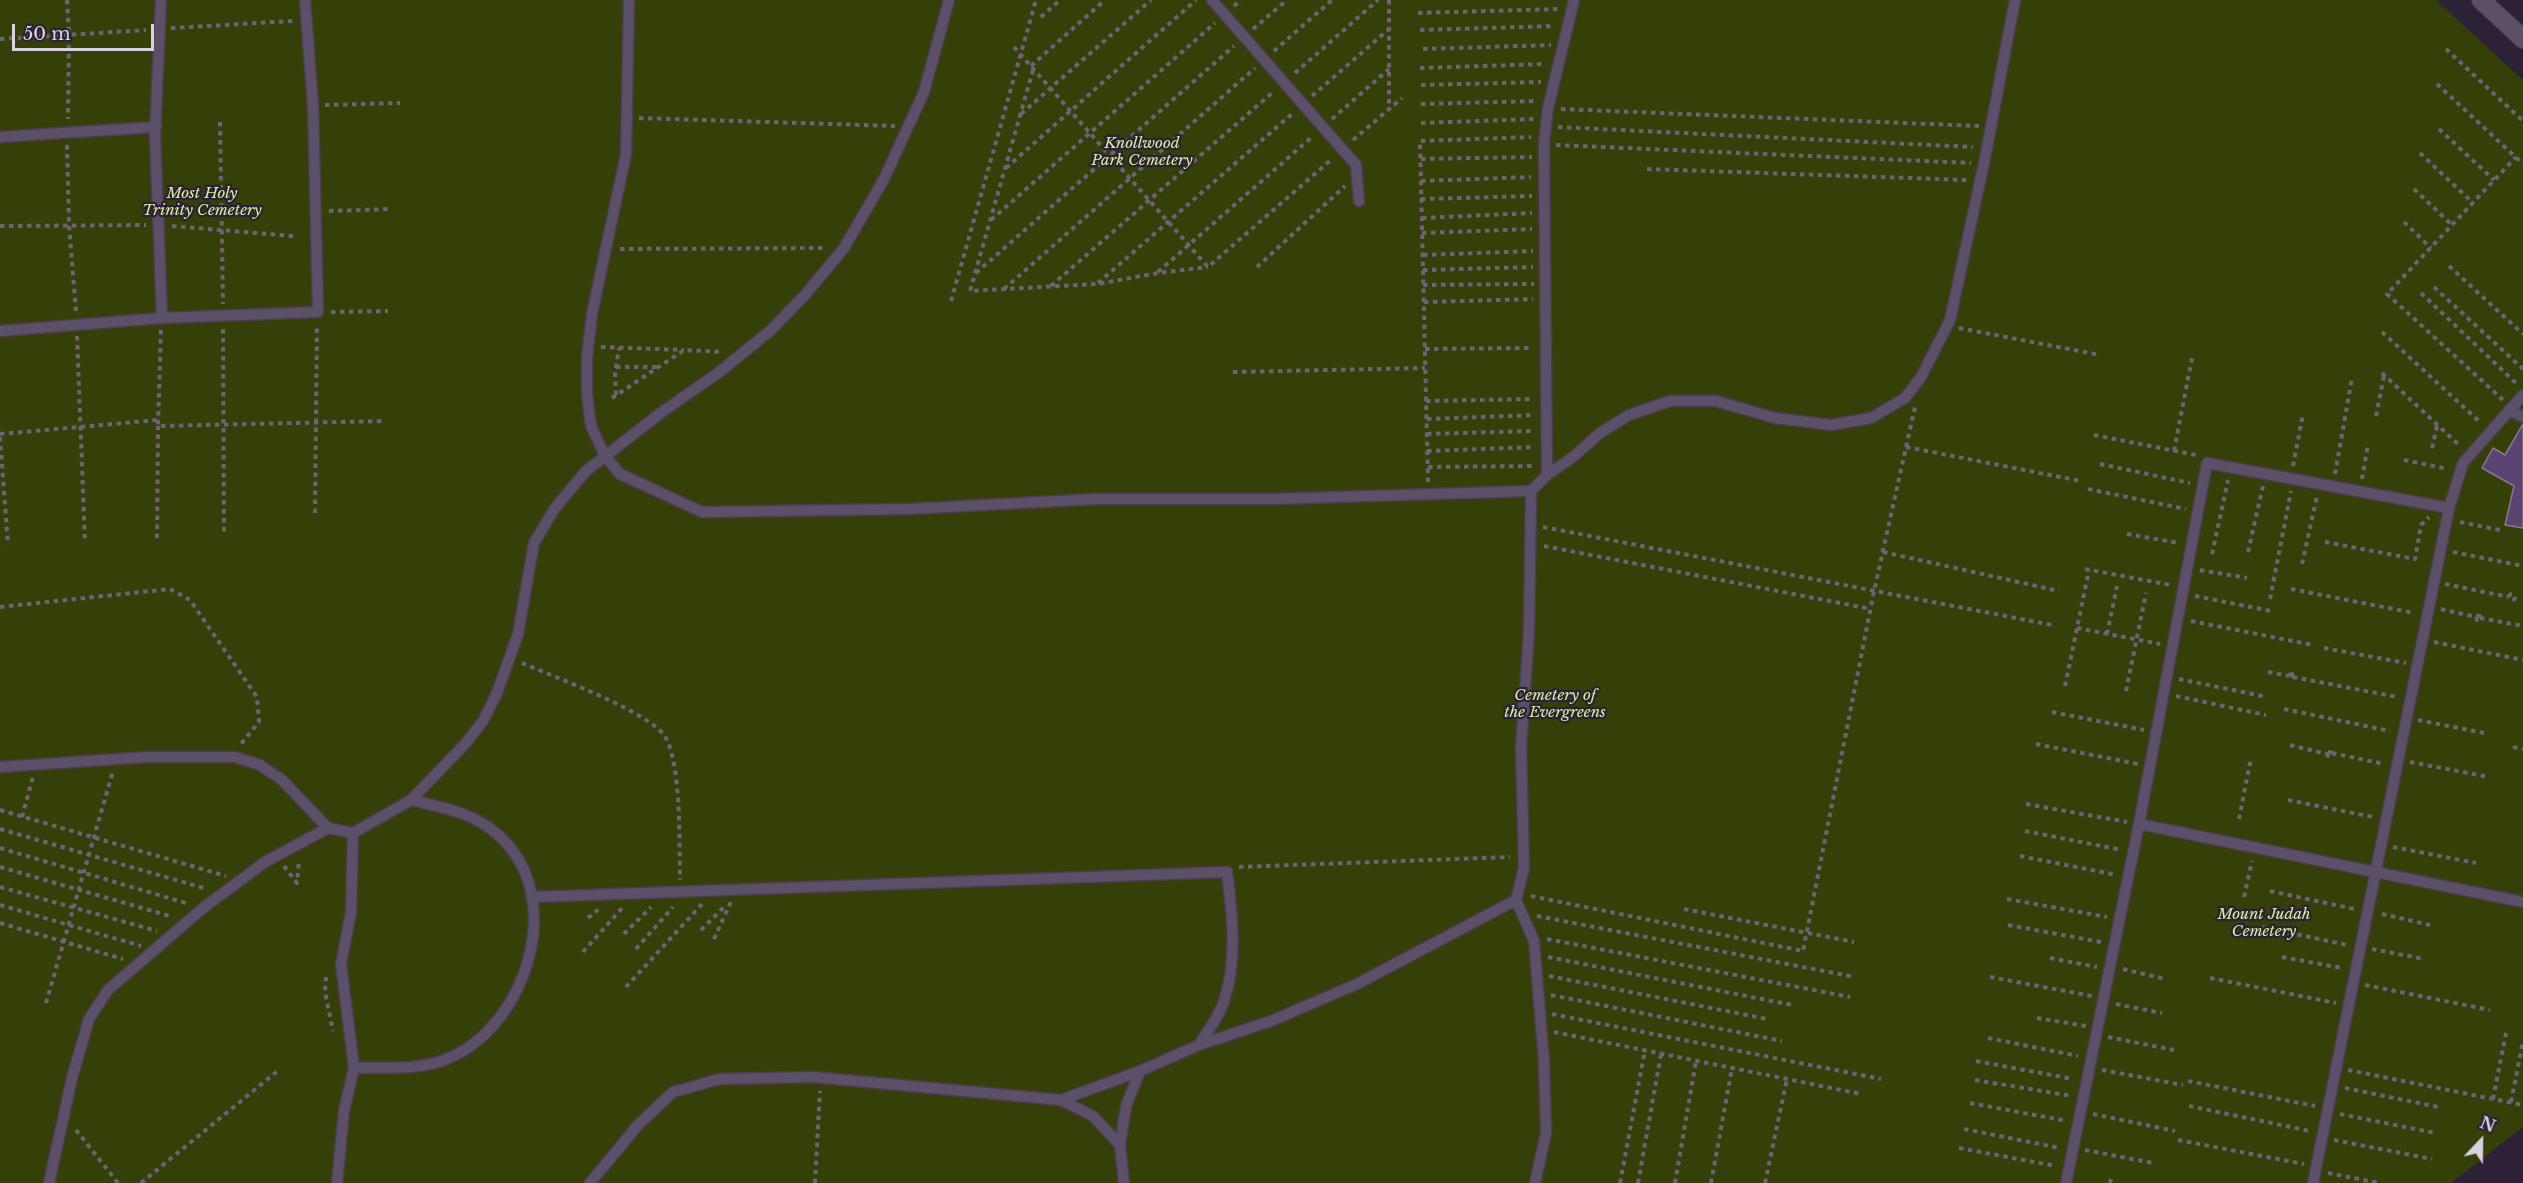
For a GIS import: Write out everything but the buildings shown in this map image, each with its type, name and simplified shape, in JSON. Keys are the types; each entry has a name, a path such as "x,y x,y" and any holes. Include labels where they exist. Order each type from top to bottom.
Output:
{"street":[{"path":"2481,0 2523,39"}],"lane":[{"path":"161,0 156,127 162,318"},
{"path":"0,331 162,318 318,312 313,105 305,0"},
{"path":"629,0 626,154 592,314 588,347 587,394 591,426 605,456 620,474 702,512 909,509 1096,499 1273,499 1531,491 1547,475 1573,457 1600,433 1629,415 1670,401 1716,401 1775,418 1831,425 1871,418 1905,398 1921,377 1947,326 1984,163 2015,0"},
{"path":"0,767 147,757 234,758 260,765 282,780 328,828 353,833 411,800 465,744 483,721 497,693 518,634 534,543 555,508 586,471 662,412 718,373 770,331 805,295 844,248 884,179 924,92 949,0"},
{"path":"1212,0 1356,165 1359,201"},
{"path":"1547,475 1545,177 1539,141 1544,104 1574,0"},
{"path":"0,137 156,127"},
{"path":"2313,1183 2434,582 2445,511 2463,463 2507,406 2522,391"},
{"path":"2507,406 2523,417"},
{"path":"2066,1183 2139,824 2207,463 2332,486 2445,511"},
{"path":"1531,491 1529,631 1521,747 1524,868 1517,897 1532,936 1540,1011 1546,1132 1535,1183"},
{"path":"354,1068 418,1066 449,1058 488,1033 515,994 528,962 535,925 532,897 520,861 500,836 474,817 411,800"},
{"path":"2139,824 2523,902"},
{"path":"49,1183 72,1078 89,1019 108,990 223,893 276,856 328,828"},
{"path":"337,1183 344,1111 354,1068 341,964 351,912 353,833"},
{"path":"532,897 1227,872 1232,916 1229,971 1224,1002 1199,1045"},
{"path":"1061,1100 1140,1071 1199,1045 1271,1021 1357,984 1517,897"},
{"path":"1124,1183 1120,1145 1126,1106 1140,1071"},
{"path":"590,1183 638,1125 673,1092 720,1079 820,1078 1061,1100 1093,1116 1120,1145"}],"path":[{"path":"67,0 69,225 77,325 85,543"},
{"path":"951,301 1036,0"},
{"path":"1041,17 1060,0"},
{"path":"1106,0 1032,67 970,291 1097,284 1208,267 1402,98"},
{"path":"1020,115 1151,0"},
{"path":"1005,168 1196,0"},
{"path":"990,220 1241,0"},
{"path":"975,273 1287,0"},
{"path":"1003,289 1332,0"},
{"path":"1050,287 1378,0"},
{"path":"1389,0 1389,109"},
{"path":"1418,13 1563,8"},
{"path":"1420,30 1558,26"},
{"path":"1097,284 1389,29"},
{"path":"1422,49 1553,45"},
{"path":"1014,47 1208,267"},
{"path":"2446,48 2523,121"},
{"path":"1420,68 1548,64"},
{"path":"1158,273 1389,69"},
{"path":"1421,85 1544,82"},
{"path":"2437,84 2523,164"},
{"path":"313,105 400,103"},
{"path":"1421,104 1544,104 1991,126"},
{"path":"627,118 899,126"},
{"path":"220,122 223,230 224,534"},
{"path":"1421,123 1541,123 1987,148"},
{"path":"2439,129 2494,180"},
{"path":"1428,494 1420,141 1539,141 1984,163"},
{"path":"2420,153 2473,202"},
{"path":"1420,159 1534,157"},
{"path":"2507,406 2387,294 2516,157"},
{"path":"1647,169 1980,181"},
{"path":"1257,267 1357,175"},
{"path":"1421,181 1545,177"},
{"path":"2414,189 2452,225"},
{"path":"1422,199 1545,196"},
{"path":"317,211 391,209"},
{"path":"1422,218 1545,212"},
{"path":"2404,222 2431,248"},
{"path":"0,226 158,225 293,236"},
{"path":"1422,233 1545,229"},
{"path":"607,249 831,248"},
{"path":"1423,255 1545,251"},
{"path":"1423,270 1546,266"},
{"path":"2449,266 2523,334"},
{"path":"1423,285 1536,284"},
{"path":"2434,287 2523,369"},
{"path":"2421,293 2522,391"},
{"path":"1424,302 1537,299"},
{"path":"315,513 318,312 388,311"},
{"path":"157,538 162,318"},
{"path":"1947,326 2100,355"},
{"path":"2382,332 2484,426"},
{"path":"588,347 729,352"},
{"path":"619,348 614,397 684,350"},
{"path":"1425,349 1537,348"},
{"path":"2174,451 2192,358"},
{"path":"616,367 658,367"},
{"path":"1233,372 1425,368"},
{"path":"2376,416 2383,374 2463,448"},
{"path":"1517,897 1803,951 1874,591 1921,377"},
{"path":"2332,486 2352,378"},
{"path":"1426,401 1537,399"},
{"path":"2270,599 2303,414"},
{"path":"1427,419 1538,415"},
{"path":"8,545 0,435 158,420"},
{"path":"158,426 385,421"},
{"path":"2432,448 2437,425"},
{"path":"1427,434 1538,430"},
{"path":"2094,435 2208,457"},
{"path":"2360,492 2368,444"},
{"path":"1427,451 1538,447"},
{"path":"1906,447 2081,482"},
{"path":"2404,460 2460,471"},
{"path":"2100,464 2203,485"},
{"path":"1428,468 1537,466"},
{"path":"2212,554 2230,467"},
{"path":"2248,552 2266,474"},
{"path":"2302,564 2320,484"},
{"path":"2088,489 2198,512"},
{"path":"2325,542 2415,559 2421,525 2445,511 2500,530"},
{"path":"1531,524 2052,625"},
{"path":"2127,534 2192,546"},
{"path":"1530,543 1871,609"},
{"path":"2440,549 2523,566"},
{"path":"1883,552 2059,591"},
{"path":"2187,568 2247,578"},
{"path":"2065,686 2087,569 2271,611"},
{"path":"2434,582 2509,597"},
{"path":"2107,634 2117,586"},
{"path":"0,608 170,589 190,600 257,697 259,722 234,758"},
{"path":"2291,589 2478,617 2523,626"},
{"path":"2126,691 2146,593"},
{"path":"2178,618 2313,645"},
{"path":"2077,628 2173,647"},
{"path":"2422,640 2523,660"},
{"path":"2324,648 2417,665"},
{"path":"510,658 645,718 664,736 676,773 683,891 636,949"},
{"path":"2268,672 2410,699"},
{"path":"2167,677 2267,697"},
{"path":"2164,693 2266,715"},
{"path":"2284,710 2403,733"},
{"path":"2052,712 2157,732"},
{"path":"2406,718 2484,733"},
{"path":"2036,744 2150,767"},
{"path":"2290,745 2489,777"},
{"path":"2513,747 2523,749"},
{"path":"2239,819 2251,758"},
{"path":"45,1003 117,759"},
{"path":"22,817 37,764"},
{"path":"2289,800 2385,819"},
{"path":"2026,804 2139,824"},
{"path":"0,810 241,880"},
{"path":"0,829 223,893"},
{"path":"2025,831 2133,852"},
{"path":"2380,845 2476,863"},
{"path":"0,848 203,908"},
{"path":"2244,897 2255,848"},
{"path":"276,856 297,883 299,853"},
{"path":"1227,872 1244,866 1523,856"},
{"path":"2020,856 2128,877"},
{"path":"0,867 188,921"},
{"path":"0,886 172,935"},
{"path":"626,987 715,890"},
{"path":"2270,891 2434,926"},
{"path":"624,934 665,892"},
{"path":"583,952 636,893"},
{"path":"2007,899 2120,919"},
{"path":"0,905 144,947"},
{"path":"701,930 724,907"},
{"path":"714,939 731,907"},
{"path":"1684,909 1854,942"},
{"path":"1522,914 1855,977"},
{"path":"0,923 125,960"},
{"path":"2008,925 2114,945"},
{"path":"2262,927 2424,959"},
{"path":"1532,936 1850,997"},
{"path":"1535,955 1792,1005"},
{"path":"2282,957 2355,970"},
{"path":"2050,958 2165,979"},
{"path":"1537,974 1767,1019"},
{"path":"1990,976 2163,1013"},
{"path":"2211,978 2348,1006"},
{"path":"2352,982 2490,1010"},
{"path":"1538,992 1782,1041"},
{"path":"1540,1011 1881,1078"},
{"path":"2037,1018 2174,1050"},
{"path":"1541,1030 1861,1094"},
{"path":"2493,1098 2506,1033"},
{"path":"1988,1038 2183,1085"},
{"path":"2511,1102 2523,1041"},
{"path":"1620,1183 1645,1050"},
{"path":"1638,1183 1661,1054"},
{"path":"1675,1183 1696,1061"},
{"path":"1976,1061 2086,1081"},
{"path":"2336,1067 2523,1104"},
{"path":"1711,1183 1732,1068"},
{"path":"141,1183 280,1069"},
{"path":"815,1183 820,1078"},
{"path":"1765,1183 1787,1079"},
{"path":"1975,1080 2083,1098"},
{"path":"2188,1081 2435,1133"},
{"path":"2332,1085 2438,1107"},
{"path":"1970,1103 2175,1131"},
{"path":"2189,1106 2432,1159"},
{"path":"64,1115 118,1183"},
{"path":"1964,1129 2153,1163"},
{"path":"2178,1140 2379,1183"},
{"path":"1959,1148 2068,1169"}],"green space":[{"name":"Cemetery of the Evergreens","path":"0,0 2436,0 2523,80 2523,1127 2451,1183 0,1183"}],"park label":[{"name":"Knollwood Park Cemetery","path":"1142,152"},
{"name":"Most Holy Trinity Cemetery","path":"202,202"},
{"name":"Mount Judah Cemetery","path":"2264,924"}]}
